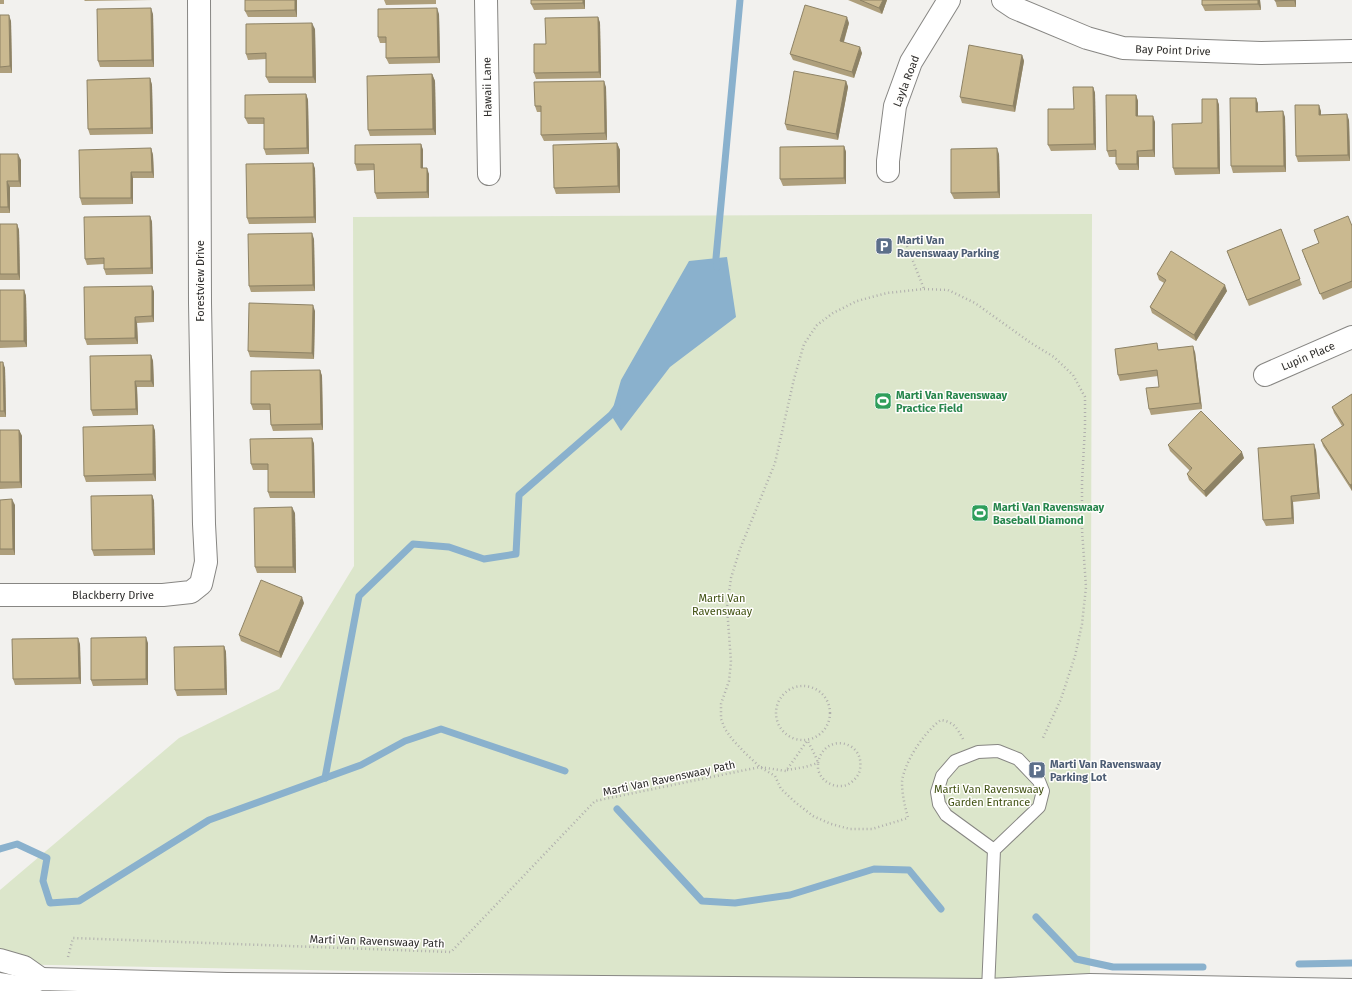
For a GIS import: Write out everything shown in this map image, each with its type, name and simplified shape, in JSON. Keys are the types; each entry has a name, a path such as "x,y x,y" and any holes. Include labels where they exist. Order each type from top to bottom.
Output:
{"street":[{"name":"Forestview Drive","path":"199,0 200,303 206,562"},
{"name":"Hawaii Lane","path":"486,0 489,174"},
{"name":"Layla Road","path":"888,171 895,106 911,62 949,0"},
{"name":"Bay Point Drive","path":"1003,0 1015,8 1087,38 1123,48 1261,53 1352,51"},
{"name":"Lupin Place","path":"1265,375 1352,337"},
{"name":"Blackberry Drive","path":"0,595 162,595 191,592 201,584 206,562"},
{"path":"0,960 24,967 41,979 73,986 227,984 988,990 1090,985 1352,990"},
{"path":"0,984 19,987 41,979"}],"lane":[{"path":"988,990 994,850 1039,807 1043,791 1039,781 1018,759 998,751 978,752 955,762 942,776 937,792 939,804 946,815 994,850"}],"path":[{"path":"907,246 924,289"},
{"name":"Marti Van Ravenswaay Path","path":"971,755 956,726 941,720 934,725 916,748 902,780 903,801 908,818 872,829 850,829 831,824 813,816 795,802 781,789 775,776 760,766 732,739 725,729 721,719 721,704 729,681 731,662 727,607 731,578 740,549 774,463 804,344 817,325 833,313 857,301 887,293 924,289 948,290 975,303 1031,343 1054,357 1073,375 1085,397 1086,427 1082,482 1082,530 1086,587 1082,624 1075,656 1061,699 1042,740"},
{"path":"786,770 808,741 823,732 828,724 830,715 829,706 825,698 818,691 810,687 801,686 792,688 779,699 776,708 776,717 778,725 786,735 798,740 808,741"},
{"path":"808,741 818,763 818,769 823,779 830,784 844,786 854,780 860,771 857,753 848,745 838,743 828,746 819,756 818,763"},
{"path":"760,766 786,770 818,763"},
{"name":"Marti Van Ravenswaay Path","path":"68,959 73,938 451,952 595,801 760,766"}],"green space":[{"name":"Marti Van Ravenswaay","path":"1092,214 1090,985 0,964 0,890 179,738 279,689 354,566 353,217"}],"water":[{"path":"727,257 736,317 670,367 621,431 611,415 621,380 689,261"}],"building":[{"path":"245,0 295,0 295,10 245,11"},
{"path":"531,0 583,0 583,3 531,4"},
{"path":"860,0 883,0 879,8"},
{"path":"1202,0 1258,0 1258,4 1202,5"},
{"path":"805,5 847,17 840,41 860,47 852,72 790,54"},
{"path":"151,8 152,60 98,61 97,9"},
{"path":"437,8 438,57 386,58 386,37 378,37 378,9"},
{"path":"0,15 9,15 10,66 0,67"},
{"path":"598,17 599,72 534,73 534,44 546,44 545,18"},
{"path":"312,23 313,77 266,77 266,53 246,54 246,24"},
{"path":"969,45 1022,55 1013,106 960,97"},
{"path":"794,71 846,81 836,134 785,124"},
{"path":"432,74 433,129 368,130 367,76"},
{"path":"150,78 151,128 88,129 87,80"},
{"path":"604,81 605,133 541,135 541,106 535,106 534,82"},
{"path":"1073,87 1093,87 1094,144 1048,145 1048,109 1074,109"},
{"path":"306,94 307,148 264,149 264,118 245,118 245,95"},
{"path":"1106,95 1136,95 1136,116 1153,116 1153,150 1137,151 1137,164 1116,164 1116,150 1107,151"},
{"path":"1230,98 1256,98 1256,112 1283,111 1284,166 1231,166"},
{"path":"1202,99 1217,99 1218,168 1173,168 1172,124 1202,123"},
{"path":"1295,105 1319,105 1319,115 1347,114 1348,155 1296,156"},
{"path":"617,143 618,186 554,188 553,145"},
{"path":"421,144 421,168 427,168 427,192 375,193 374,164 355,164 355,145"},
{"path":"844,146 844,178 780,179 780,147"},
{"path":"151,148 152,172 131,172 131,198 80,198 79,150"},
{"path":"997,148 998,192 951,193 951,149"},
{"path":"0,154 18,154 19,181 7,181 8,207 0,207"},
{"path":"313,163 314,217 247,218 246,164"},
{"path":"150,216 151,268 104,269 104,258 85,259 84,217"},
{"path":"1348,216 1352,226 1352,281 1320,294 1302,250 1319,243 1314,230"},
{"path":"0,224 17,224 18,274 0,274"},
{"path":"1281,229 1300,279 1247,300 1227,251"},
{"path":"312,233 313,285 249,286 248,234"},
{"path":"1171,251 1225,285 1194,335 1150,307 1166,280 1157,274"},
{"path":"152,286 152,316 135,317 135,338 85,339 84,287"},
{"path":"0,290 24,290 24,341 0,341"},
{"path":"249,303 313,305 312,353 248,351"},
{"path":"1157,343 1158,350 1193,346 1200,403 1149,409 1146,388 1159,387 1157,370 1118,375 1115,349"},
{"path":"151,355 151,381 135,381 136,409 91,410 90,356"},
{"path":"0,362 3,362 4,411 0,411"},
{"path":"320,370 321,424 271,425 270,404 251,404 251,371"},
{"path":"1352,394 1352,484 1350,485 1321,440 1344,425 1332,407"},
{"path":"1201,411 1242,452 1204,491 1187,474 1192,468 1168,445"},
{"path":"153,425 153,474 84,476 83,427"},
{"path":"0,430 19,430 20,482 0,482"},
{"path":"312,438 313,492 268,492 268,464 251,464 250,439"},
{"path":"1314,444 1318,493 1291,496 1292,518 1263,520 1258,448"},
{"path":"152,495 153,549 92,550 91,496"},
{"path":"12,499 13,549 0,549 0,500"},
{"path":"292,507 293,567 255,567 254,508"},
{"path":"261,580 302,597 279,652 239,635"},
{"path":"146,637 146,679 91,680 91,638"},
{"path":"78,638 79,678 13,679 12,639"},
{"path":"224,646 225,689 175,690 174,647"}],"waterway":[{"path":"717,267 716,258 740,0"},
{"path":"325,778 359,596 413,544 449,547 484,559 516,554 519,495 611,415 617,407"},
{"path":"0,849 17,844 47,858 43,881 50,903 79,901 209,820 361,765 405,741 441,729 565,771"},
{"path":"617,809 702,901 735,903 790,895 874,869 909,870 941,909"},
{"path":"1036,917 1076,959 1113,967 1203,967"},
{"path":"1299,964 1352,963"}],"place":[{"name":"Marti Van Ravenswaay Parking","path":"884,246"},
{"name":"Marti Van Ravenswaay Practice Field","path":"883,401"},
{"name":"Marti Van Ravenswaay Baseball Diamond","path":"980,513"},
{"name":"Marti Van Ravenswaay Parking Lot","path":"1037,770"}],"park label":[{"name":"Marti Van Ravenswaay Garden Entrance","path":"989,795"}]}
